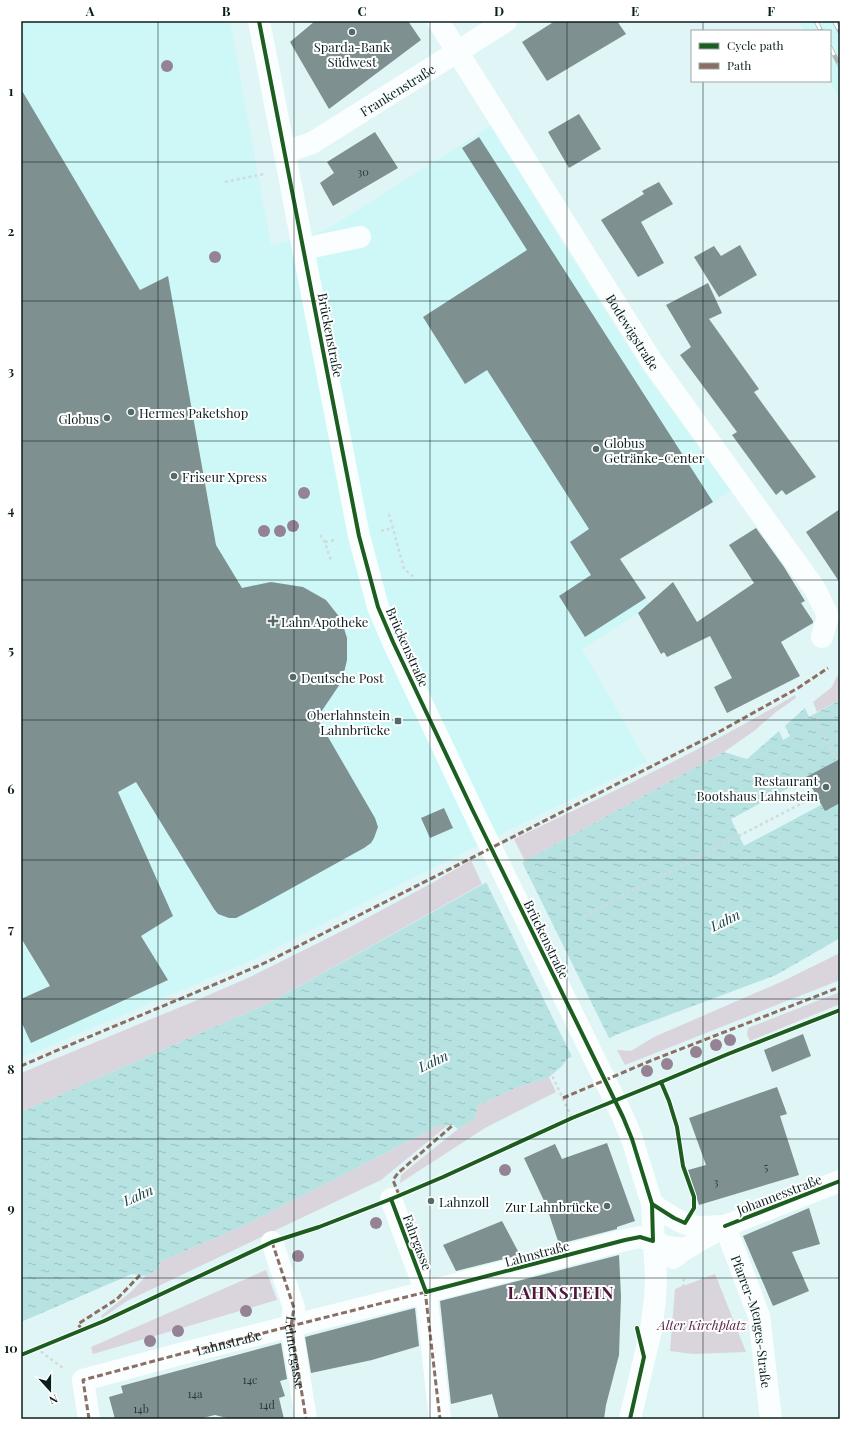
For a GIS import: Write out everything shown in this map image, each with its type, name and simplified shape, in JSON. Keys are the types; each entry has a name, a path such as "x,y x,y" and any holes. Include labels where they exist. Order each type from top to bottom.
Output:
{"street":[{"name":"Brückenstraße","path":"259,21 359,536 378,607 473,811 624,1117 652,1204 656,1278 655,1300 651,1330 630,1419"},
{"name":"Bodewigstraße","path":"438,21 653,364 815,589 828,616 822,637"},
{"name":"Frankenstraße","path":"286,160 506,21"},
{"path":"303,249 360,237"},
{"name":"Johannesstraße","path":"656,1278 662,1268 685,1249 725,1226 840,1181"},
{"name":"Fahrgasse","path":"391,1199 426,1292 440,1419"},
{"name":"Johannesstraße","path":"652,1204 685,1223 700,1227 725,1226"},
{"name":"Pfarrer-Menges-Straße","path":"725,1226 759,1316 771,1419"},
{"name":"Lahnstraße","path":"83,1380 625,1240 640,1237 667,1247 685,1249"},
{"name":"Lehnergasse","path":"272,1242 294,1308 291,1326 306,1419"},
{"path":"83,1380 89,1419"}],"path":[{"path":"225,182 286,160"},
{"path":"389,514 404,569 414,577"},
{"path":"320,535 325,542 331,561"},
{"path":"813,714 837,760"},
{"path":"584,916 816,796"},
{"path":"550,1071 572,1118"},
{"path":"661,1082 677,1127 682,1166 694,1197 694,1208 685,1223"},
{"path":"36,1348 74,1376 83,1380"}],"shaded area":[{"path":"21,21 230,21 271,246 326,230 491,126 556,233 645,374 731,491 621,559 651,605 582,649 647,762 448,860 248,962 21,1058"},
{"path":"799,21 840,21 840,100 831,82 831,30 804,30"}],"green space":[{"path":"840,675 840,700 817,712 813,702 832,687 837,676"},
{"path":"795,695 796,698 776,712 754,731 724,752 525,861 514,839 621,788 726,734"},
{"path":"471,860 482,884 267,1004 21,1112 21,1073 250,977 354,925"},
{"path":"840,953 840,980 625,1065 617,1050 631,1051 654,1037 781,982"},
{"path":"840,992 840,1004 750,1041 747,1035 748,1028"},
{"path":"549,1077 556,1092 485,1128 400,1183 401,1175 458,1129 475,1119 478,1105 516,1088"},
{"path":"448,1125 381,1180 127,1301 102,1318 101,1316 132,1291 146,1276 158,1270 161,1261 245,1225 438,1126"},
{"path":"266,1270 277,1300 93,1354 91,1347"},
{"name":"Alter Kirchplatz","path":"715,1274 746,1352 693,1354 670,1351 675,1289"}],"water":[{"name":"Lahn","path":"840,700 840,938 776,975 618,1034 567,1059 561,1067 549,1077 516,1088 478,1105 475,1119 458,1129 453,1125 438,1126 245,1225 161,1261 158,1270 146,1276 132,1274 21,1322 21,1112 267,1004 724,752 747,759 779,731 783,740 790,736 785,726 805,708 809,717"}],"pier":[{"path":"807,778 821,805 744,846 731,819"},
{"path":"521,860 610,1040 573,1059 485,880"}],"building":[{"path":"315,21 408,21 421,40 329,109 290,42"},
{"path":"555,21 617,21 626,34 547,81 522,42"},
{"name":"Globus","path":"21,89 140,290 168,276 216,545 242,588 271,582 303,587 326,600 341,619 347,638 347,660 342,681 317,718 375,818 378,827 371,843 364,848 236,918 229,918 218,914 214,909 136,782 118,792 173,916 141,936 168,980 31,1043 21,1021 21,999 50,986 21,938"},
{"path":"579,114 601,149 569,168 548,132"},
{"path":"375,132 398,168 333,206 320,183 334,173 327,162"},
{"name":"Globus Getränke-Center","path":"479,137 713,502 620,559 646,598 585,637 559,596 591,575 570,542 589,529 487,370 465,384 423,317 527,250 462,148"},
{"path":"659,182 673,204 641,222 664,263 638,277 601,220 644,194 642,191"},
{"path":"740,245 757,275 719,297 694,257 714,246 721,256"},
{"path":"708,283 722,313 709,319 759,389 754,392 816,477 786,495 782,490 776,495 732,435 737,432 680,355 691,347 666,305"},
{"path":"840,509 840,583 806,532"},
{"path":"756,528 784,567 805,601 801,603 813,623 781,642 800,676 727,713 714,687 732,678 710,636 667,657 664,652 661,654 638,613 673,582 697,622 754,583 729,545"},
{"name":"Restaurant Bootshaus Lahnstein","path":"840,759 840,803 825,811 806,777"},
{"path":"444,808 453,828 430,838 421,818"},
{"path":"803,1034 811,1056 772,1072 764,1050"},
{"path":"777,1087 787,1114 780,1116 799,1175 699,1205 688,1170 706,1165 689,1118"},
{"path":"607,1143 635,1221 617,1227 617,1229 559,1244 546,1205 524,1158 555,1144 562,1159"},
{"path":"809,1208 820,1244 792,1252 809,1291 773,1306 743,1236"},
{"path":"502,1221 520,1255 456,1271 443,1245"},
{"path":"619,1255 621,1296 619,1355 606,1405 604,1419 499,1419 492,1394 451,1404 440,1301"},
{"path":"415,1308 419,1346 372,1360 311,1373 305,1337"},
{"path":"281,1343 287,1379 280,1381 285,1396 279,1398 284,1419 231,1419 215,1415 198,1419 115,1419 109,1397 123,1393 121,1386"}],"railway":[{"path":"816,21 820,30"},
{"path":"834,21 840,32"},
{"path":"831,49 840,66"}],"marked path":[{"path":"21,1066 269,961 717,733 798,688 828,668"},
{"path":"563,1098 650,1061 840,987"},
{"path":"399,1195 393,1180 398,1173 453,1125"},
{"path":"272,1242 294,1308 291,1326 306,1419"},
{"path":"82,1330 78,1324 117,1299 140,1275"},
{"path":"425,1290 440,1419"},
{"path":"89,1419 83,1380 426,1292"}],"cycle path":[{"path":"259,21 359,536 378,607 473,811 623,1117 632,1139 652,1204 653,1241 640,1237 625,1240 426,1292 391,1199"},
{"path":"21,1355 104,1321 272,1242 319,1227 391,1199 572,1118 840,1010"},
{"path":"652,1204 685,1223 694,1208 694,1197 683,1166 677,1127 661,1082"},
{"path":"725,1226 840,1181"},
{"path":"630,1419 644,1357 637,1328"}],"place":[{"name":"Sparda-Bank Südwest","path":"352,32"},
{"name":"Hermes Paketshop","path":"131,412"},
{"name":"Globus","path":"107,418"},
{"name":"Globus Getränke-Center","path":"596,449"},
{"name":"Friseur Xpress","path":"174,476"},
{"name":"Lahn Apotheke","path":"273,621"},
{"name":"Deutsche Post","path":"293,677"},
{"name":"Oberlahnstein Lahnbrücke","path":"398,721"},
{"name":"Restaurant Bootshaus Lahnstein","path":"826,787"},
{"name":"Lahnzoll","path":"431,1201"},
{"name":"Zur Lahnbrücke","path":"607,1206"}],"district":[{"name":"LAHNSTEIN","path":"561,1292"}]}
